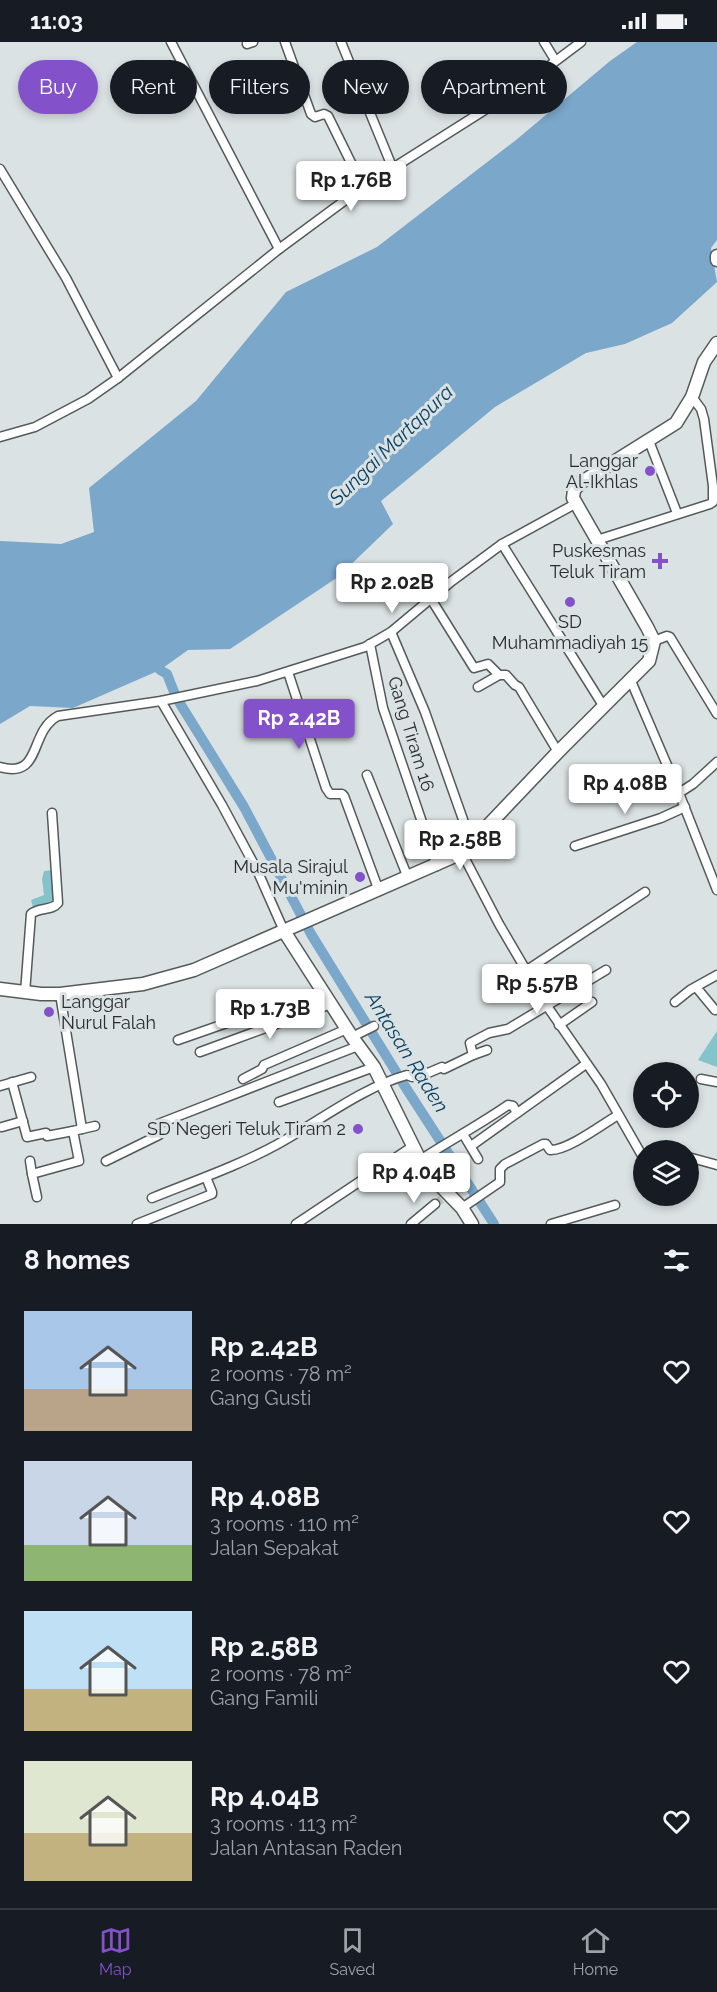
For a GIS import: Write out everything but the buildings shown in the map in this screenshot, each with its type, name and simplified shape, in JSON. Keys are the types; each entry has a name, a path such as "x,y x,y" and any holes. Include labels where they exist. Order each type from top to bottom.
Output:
{"street":[{"path":"171,42 279,249"},
{"path":"285,42 311,114 315,117 324,114 328,116 363,187"},
{"path":"341,42 393,169"},
{"path":"544,42 555,60 581,42"},
{"path":"0,437 35,427 88,399 118,378 279,249 363,187 478,114"},
{"path":"0,169 66,278 118,378"},
{"path":"0,989 25,993 60,994 143,984 194,970 437,866 462,854 472,845 558,752 649,661 654,641 575,504 574,490 580,483 676,423 692,397 704,362 717,343"},
{"path":"597,540 713,502 704,419 701,409 692,397"},
{"path":"649,441 678,513"},
{"path":"0,767 11,770 27,764 34,755 44,728 48,722 58,716 164,701 257,681 370,644 391,632 502,544 575,504"},
{"path":"502,544 604,707"},
{"path":"431,599 474,668 488,664 499,675"},
{"path":"391,632 425,712 472,845"},
{"path":"654,641 670,637 717,714"},
{"name":"Gang Tiram 16","path":"370,644 383,708 437,866"},
{"path":"288,672 326,788 330,794 344,796 379,891"},
{"path":"478,687 499,675 506,675 519,687 558,752"},
{"path":"631,681 685,807 717,890"},
{"path":"164,701 257,870 284,931 374,1067 412,1146 447,1196 463,1207 470,1223"},
{"path":"679,793 693,784 717,762"},
{"path":"367,775 408,878"},
{"path":"575,846 662,818 685,807"},
{"path":"25,993 31,915 35,910 54,907 58,903 52,813"},
{"path":"462,854 489,907 547,1006 618,1114 633,1142"},
{"path":"527,970 645,892"},
{"path":"473,1055 470,1043 489,1033 508,1029 606,970"},
{"path":"675,1002 717,975"},
{"path":"696,987 716,1010"},
{"path":"32,1174 79,1161 60,994"},
{"path":"559,1025 592,1002"},
{"path":"200,1052 331,1004"},
{"path":"178,1040 241,1018 273,1010 281,1022"},
{"path":"106,1161 159,1135 156,1127 158,1124 372,1027"},
{"path":"243,1079 262,1069 264,1065 353,1037"},
{"path":"152,1198 265,1150 384,1084 408,1075 412,1077 422,1071 428,1073 442,1067 444,1069 487,1050"},
{"path":"471,1146 586,1064"},
{"path":"279,1102 374,1067"},
{"path":"0,1086 31,1077"},
{"path":"701,1079 717,1082"},
{"path":"12,1082 27,1137 45,1133 47,1136 95,1126"},
{"path":"421,1158 509,1104 517,1113"},
{"path":"463,1207 500,1182 500,1169 505,1164 543,1143 550,1150 558,1149 589,1134 618,1114"},
{"path":"2,1127 23,1121"},
{"path":"463,1134 478,1158"},
{"path":"296,1224 412,1146"},
{"path":"699,1160 717,1165"},
{"path":"30,1161 37,1197"},
{"path":"137,1224 212,1194 206,1177"},
{"path":"411,1224 435,1204"},
{"path":"551,1224 615,1204"}],"shaded area":[{"path":"52,870 55,904 33,907 31,900 44,895 42,879 44,871"},
{"path":"717,1031 717,1067 698,1060"}],"water":[{"name":"Sungai Martapura","path":"637,42 717,42 717,240 711,248 717,282 672,323 625,344 586,353 495,407 381,501 393,524 338,577 230,649 188,650 160,670 73,708 30,706 0,724 0,541 61,544 94,532 89,488 196,401 286,292 377,247 547,114 567,114 567,97"}],"waterway":[{"name":"Antasan Raden","path":"155,659 160,670 167,674 176,697 244,807 311,934 406,1088 494,1224"}],"tunnel":[{"path":"435,1204 446,1196"}],"place":[{"name":"Langgar Al-Ikhlas","path":"650,471"},
{"name":"Puskesmas Teluk Tiram","path":"660,561"},
{"name":"SD Muhammadiyah 15","path":"570,602"},
{"name":"Musala Sirajul Mu'minin","path":"360,877"},
{"name":"Langgar Nurul Falah","path":"49,1012"},
{"name":"SD Negeri Teluk Tiram 2","path":"358,1129"}]}
